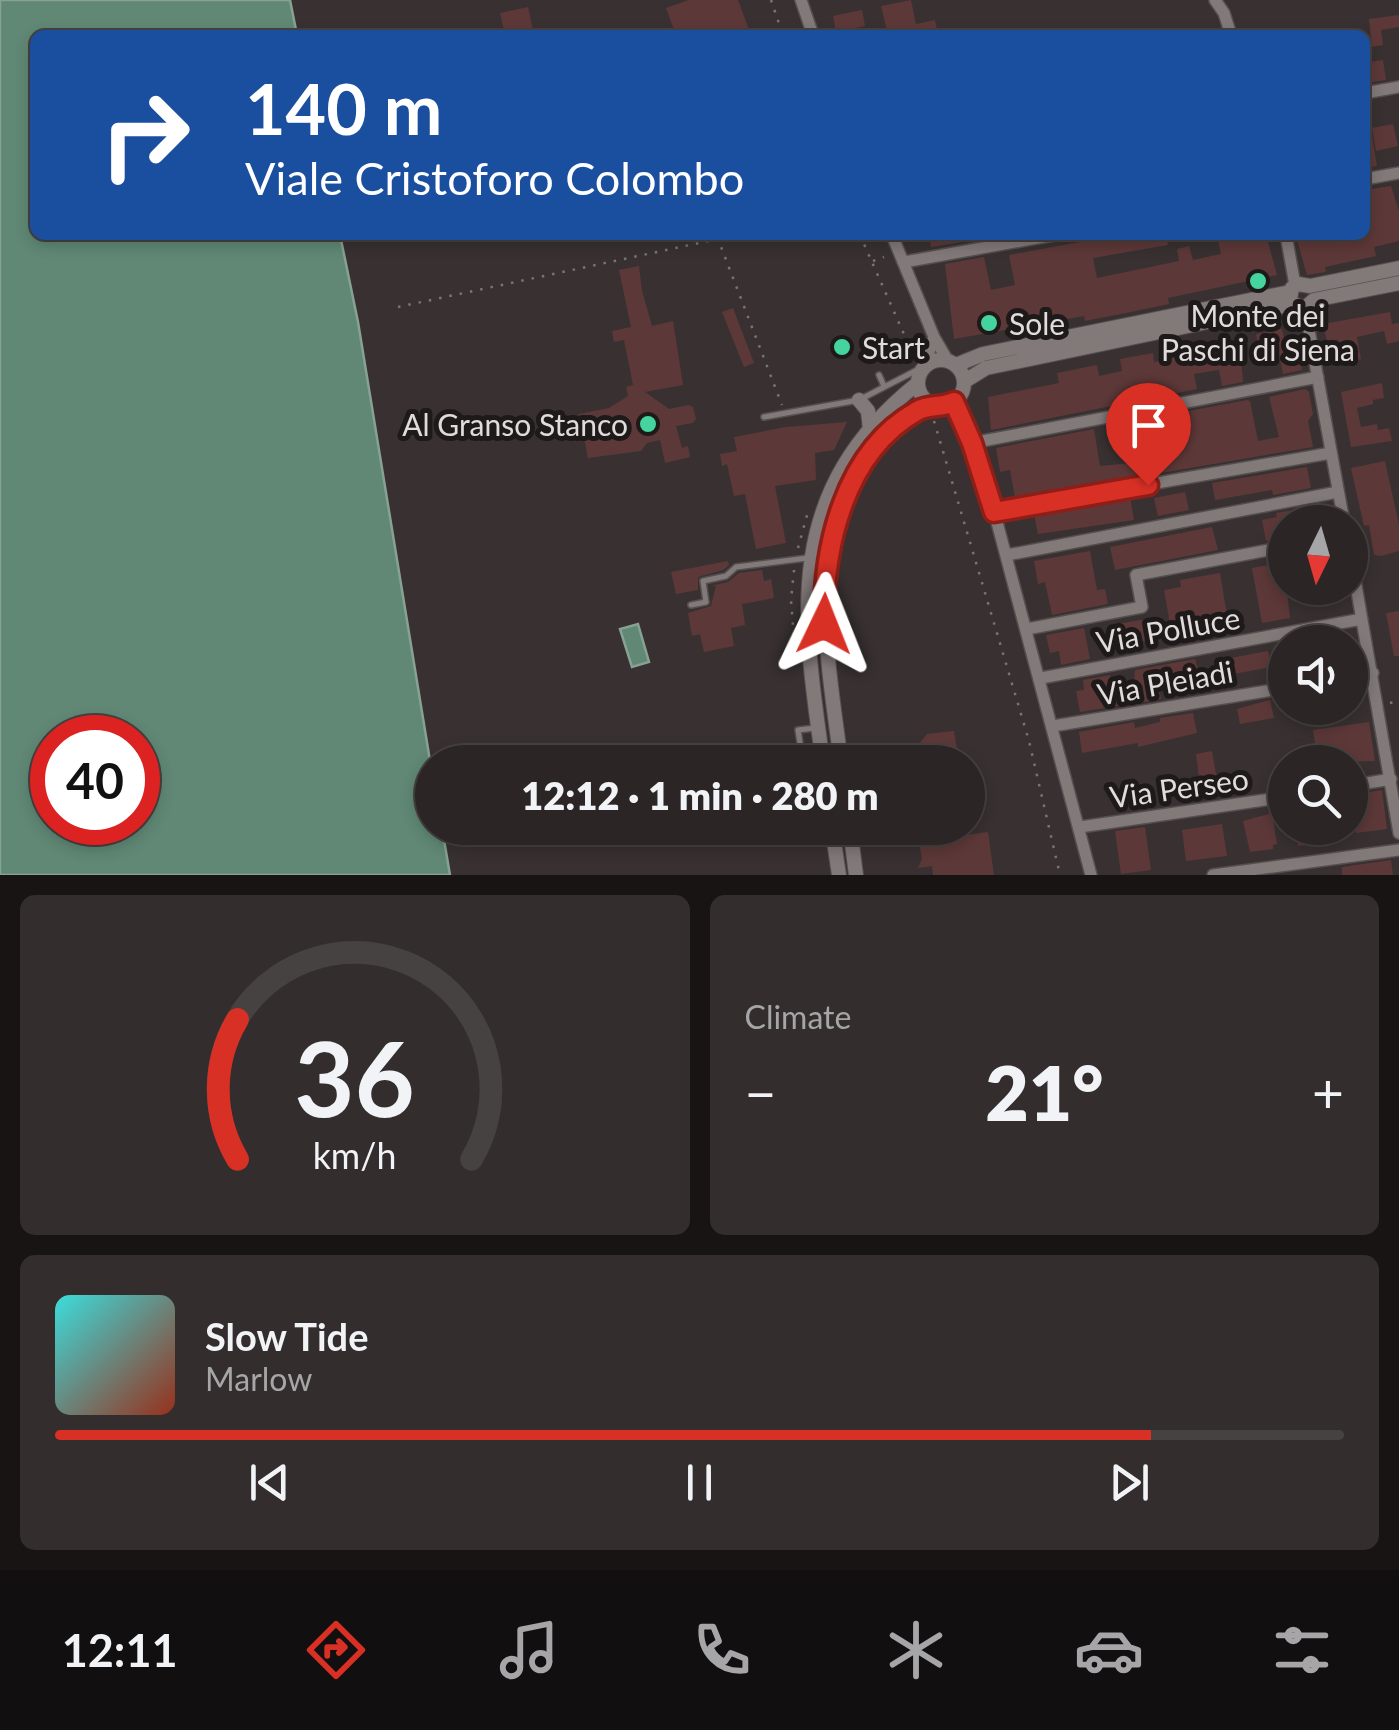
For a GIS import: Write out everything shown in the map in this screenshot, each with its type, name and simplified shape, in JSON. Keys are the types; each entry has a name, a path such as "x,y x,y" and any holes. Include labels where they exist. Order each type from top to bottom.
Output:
{"street":[{"path":"801,0 811,30"},
{"path":"1215,0 1224,13 1228,30"},
{"path":"1370,92 1399,87"},
{"path":"1370,178 1399,173"},
{"path":"839,745 824,624 826,576 835,528 860,470 878,445 905,419 932,404 954,402 962,393 964,380 934,337 894,240"},
{"path":"904,262 1026,240"},
{"path":"1287,240 1341,505"},
{"path":"964,380 986,368 1399,268"},
{"path":"924,367 935,360 952,363 1301,294 1399,283"},
{"path":"821,745 807,623 810,559 828,494 845,462 870,430 893,403 918,383 934,337"},
{"path":"972,443 1318,378"},
{"path":"918,383 922,396 932,404"},
{"path":"860,400 868,411 870,430"},
{"path":"954,402 972,443 1007,556 1091,875"},
{"path":"994,512 1331,453"},
{"path":"1007,556 1338,492"},
{"path":"1027,629 1142,608 1136,575 1268,550"},
{"path":"1360,605 1395,778 1399,833"},
{"name":"Via Polluce","path":"1041,678 1362,619"},
{"path":"1368,674 1373,673"},
{"name":"Via Pleiadi","path":"1053,726 1268,691"},
{"path":"1368,783 1395,778"},
{"name":"Via Perseo","path":"1080,827 1268,799"},
{"path":"835,845 839,875"},
{"path":"852,845 856,875"},
{"path":"1212,875 1399,850"}],"lane":[{"path":"764,417 860,400 924,367"},
{"path":"878,375 884,386"},
{"path":"691,605 706,602 702,581 726,576 736,568 810,559"},
{"path":"800,745 798,730 818,727"}],"path":[{"path":"771,0 781,30"},
{"path":"398,307 713,240"},
{"path":"718,240 785,411"},
{"path":"862,240 913,357 924,367"},
{"path":"872,262 884,256"},
{"path":"932,404 932,416 1029,741 1060,875"}],"shaded area":[{"path":"0,0 290,0 296,30 30,30 30,240 341,240 427,745 415,745 415,845 445,845 450,875 0,875"},
{"path":"638,624 649,662 632,667 620,629"}],"building":[{"path":"689,0 738,0 749,30 674,30 666,8"},
{"path":"911,0 916,24 935,20 937,30 887,30 881,6"},
{"path":"528,7 533,30 504,30 500,13"},
{"path":"862,10 865,26 836,30 833,16"},
{"path":"1399,15 1399,27 1381,30 1383,45 1372,47 1369,19"},
{"path":"1383,60 1386,80 1370,82 1370,62"},
{"path":"1393,124 1398,146 1376,151 1372,128"},
{"path":"1370,130 1377,166 1370,167"},
{"path":"1391,186 1399,211 1399,241 1374,247 1376,256 1307,275 1297,240 1370,240 1370,189"},
{"path":"930,240 975,240 931,247"},
{"path":"1091,240 1167,240 1168,245 1093,258 1097,278 1179,261 1177,249 1189,246 1193,260 1221,254 1218,240 1267,240 1277,275 1168,298 1169,304 1131,312 1085,321 1084,316 954,339 945,264 984,257 991,290 1015,285 1009,255"},
{"path":"639,266 652,326 673,321 683,385 645,392 669,409 693,407 696,419 676,426 682,448 688,446 690,457 665,463 660,440 647,443 641,451 588,458 579,414 609,408 628,396 626,387 633,385 624,340 614,342 612,331 631,327 619,270"},
{"path":"733,308 754,363 744,367 722,312"},
{"path":"1390,312 1392,324 1399,323 1399,341 1387,344 1384,331 1357,337 1361,359 1343,363 1338,340 1327,342 1323,324"},
{"path":"1282,329 1284,338 1295,335 1302,370 1283,374 1279,355 1260,359 1256,334"},
{"path":"1240,345 1243,382 1222,386 1219,370 1194,374 1197,389 991,430 988,397 1059,383 1057,373 1097,365 1099,376 1122,371 1120,359 1153,353 1154,362"},
{"path":"1382,383 1384,398 1357,408 1361,427 1377,424 1378,430 1389,428 1392,441 1351,447 1341,392"},
{"path":"1305,389 1313,414 1308,421 1313,447 1015,498 1010,470 1000,472 996,448 1094,429 1100,466 1132,463 1125,423 1247,400 1258,441 1279,437 1269,397"},
{"path":"847,422 834,450 815,453 816,480 775,486 786,543 756,549 745,494 734,496 727,464 722,466 720,454 737,451 734,437 786,427"},
{"path":"1385,461 1399,525 1399,551 1374,555 1368,505 1359,505 1351,468"},
{"path":"1307,467 1311,488 1215,500 1212,483"},
{"path":"1185,492 1189,510 1158,516 1154,498"},
{"path":"1130,497 1134,520 1038,534 1034,514"},
{"path":"1268,519 1268,541 1266,541 1262,520"},
{"path":"1212,527 1218,550 1115,570 1110,547"},
{"path":"1090,551 1097,590 1105,589 1108,604 1052,615 1045,582 1038,584 1034,561"},
{"path":"728,561 723,570 698,577 698,590 676,594 671,572"},
{"path":"1268,565 1268,605 1289,605 1290,618 1262,623 1252,568"},
{"path":"762,570 764,581 771,579 774,598 742,604 745,625 731,628 734,646 704,652 700,634 692,636 688,613 711,606 716,586 710,586 728,582 739,573"},
{"path":"1220,573 1228,621 1189,628 1187,621 1170,624 1164,590 1181,587 1180,580"},
{"path":"1399,611 1399,656 1394,656 1386,613"},
{"path":"1147,619 1150,640 1115,646 1111,625"},
{"path":"1084,628 1090,659 1061,665 1059,651 1050,653 1046,635"},
{"path":"1268,651 1268,668 1223,676 1220,660"},
{"path":"1195,659 1202,682 1212,680 1214,690 1182,695 1178,678 1158,682 1161,699 1080,712 1076,691 1084,690 1083,680 1110,675 1112,684 1134,681 1135,670"},
{"path":"1268,701 1268,719 1240,724 1237,709"},
{"path":"1193,713 1197,733 1138,747 1138,743 1082,753 1079,732 1134,722 1135,728 1160,722 1160,718"},
{"path":"1368,722 1375,761 1368,761 1368,745 1315,745 1313,730"},
{"path":"954,731 956,745 918,745 927,734"},
{"path":"1212,751 1216,774 1226,773 1229,790 1189,796 1186,779 1199,777 1196,754"},
{"path":"1382,790 1387,829 1368,831 1368,792"},
{"path":"1268,814 1268,845 1273,845 1273,849 1250,852 1243,821"},
{"path":"1222,824 1227,856 1186,861 1182,830"},
{"path":"1145,827 1151,870 1121,874 1115,831"},
{"path":"988,832 994,875 933,875 932,866 918,868 922,859 920,845 985,845"},
{"path":"1391,860 1393,875 1342,875 1342,867"}],"place":[{"name":"Monte dei Paschi di Siena","path":"1258,281"},
{"name":"Sole","path":"989,323"},
{"name":"Start","path":"842,347"},
{"name":"Al Granso Stanco","path":"648,424"}],"route":[{"path":"824,624 828,556 844,500 878,445 919,409 954,402 994,512 1148,485"}]}
